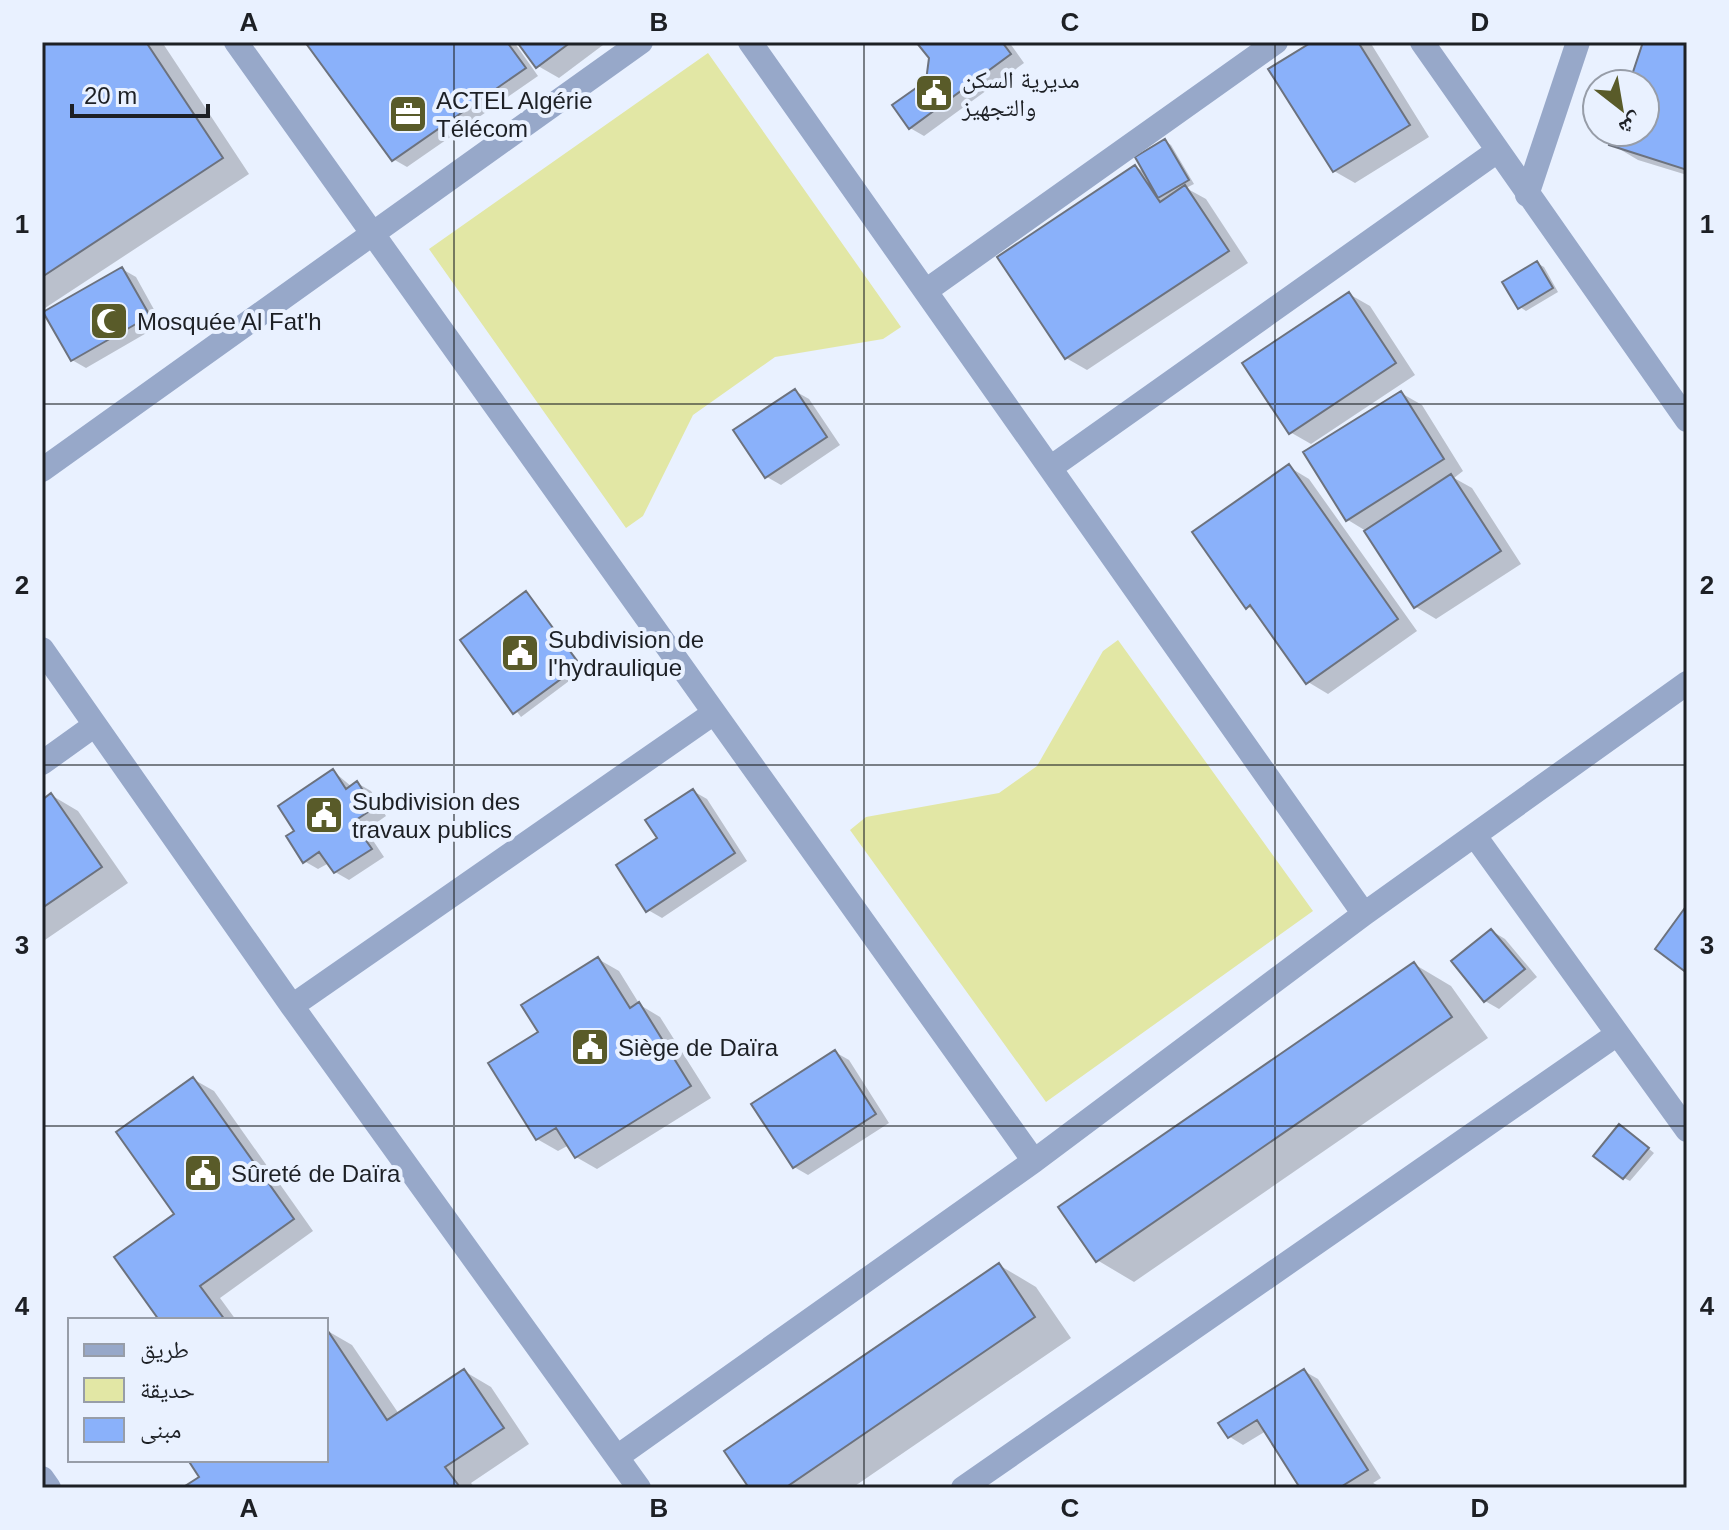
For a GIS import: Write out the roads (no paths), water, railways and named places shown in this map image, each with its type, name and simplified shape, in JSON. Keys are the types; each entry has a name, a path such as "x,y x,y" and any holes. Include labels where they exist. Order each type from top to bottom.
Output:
{"street":[{"path":"236,42 1034,1161"},
{"path":"42,470 641,42"},
{"path":"750,42 1364,914"},
{"path":"927,290 1276,42"},
{"path":"1422,42 1496,152 1687,420"},
{"path":"1527,195 1578,42"},
{"path":"1050,468 1496,152"},
{"path":"42,649 292,1006 639,1488"},
{"path":"617,1457 1034,1161 1364,914 1687,683"},
{"path":"292,1006 714,713"},
{"path":"42,763 95,725"},
{"path":"1475,836 1687,1130"},
{"path":"963,1488 1616,1035"},
{"path":"42,1478 49,1488"}],"place":[{"name":"مديرية السكن والتجهيز","path":"934,93"},
{"name":"ACTEL Algérie Télécom","path":"408,114"},
{"name":"Mosquée Al Fat'h","path":"109,321"},
{"name":"Subdivision de l'hydraulique","path":"520,653"},
{"name":"Subdivision des travaux publics","path":"324,815"},
{"name":"Siège de Daïra","path":"590,1047"},
{"name":"Sûreté de Daïra","path":"203,1173"}]}
